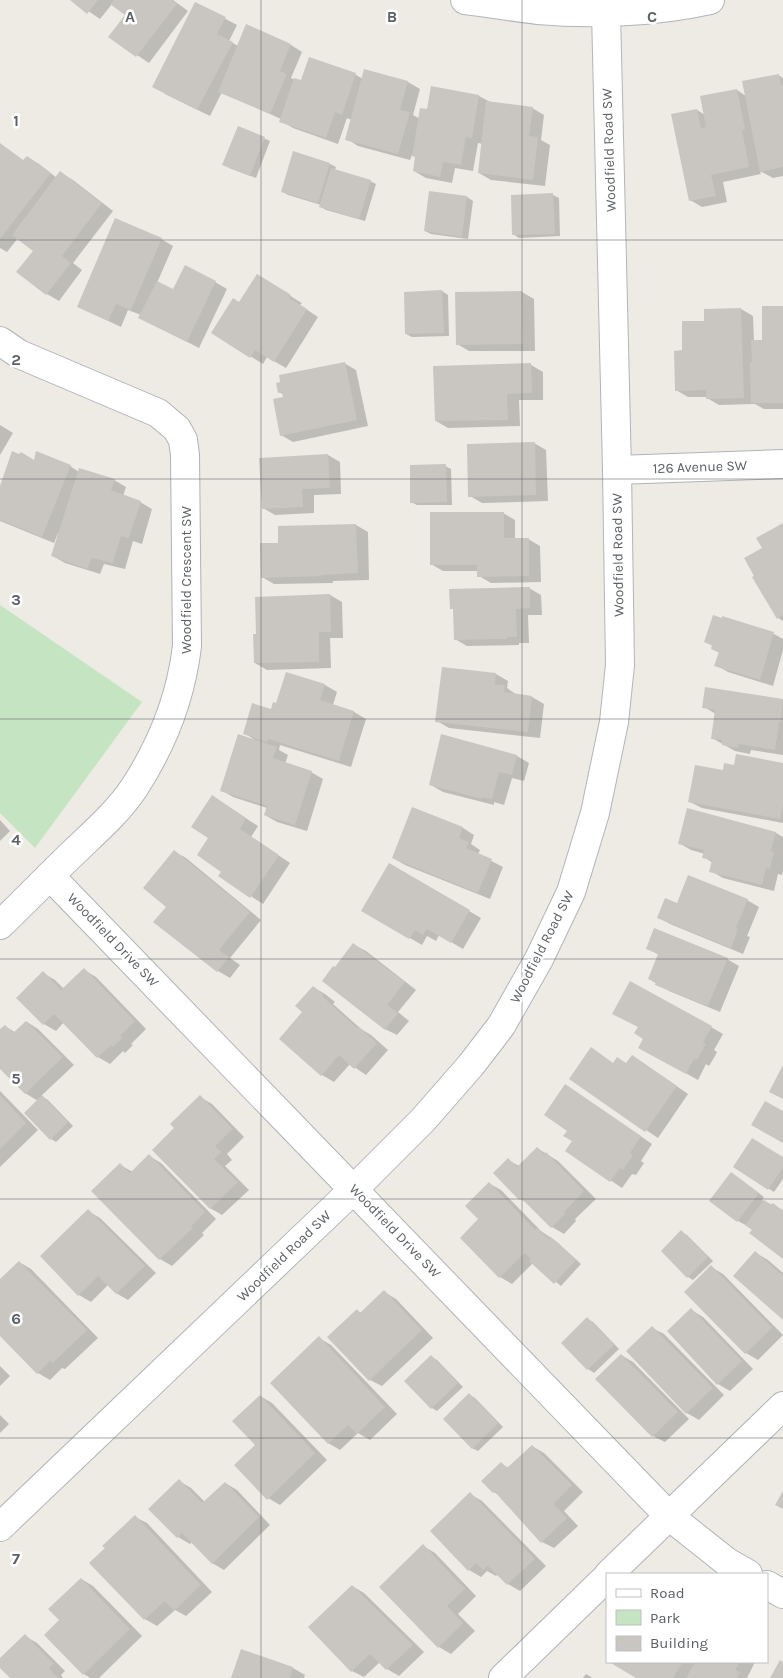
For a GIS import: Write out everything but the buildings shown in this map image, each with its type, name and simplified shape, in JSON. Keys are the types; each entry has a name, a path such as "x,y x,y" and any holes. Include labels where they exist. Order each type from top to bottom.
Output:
{"street":[{"path":"465,0 538,10 606,12 692,4 710,0"},
{"name":"Woodfield Road SW","path":"0,1527 354,1189 423,1120 471,1065 501,1026 539,958 571,892 596,813 614,722 620,665 606,12"},
{"name":"Woodfield Crescent SW","path":"0,341 19,354 158,412 177,429 183,440 185,455 188,646 177,702 156,750 133,789 98,830 0,925"},
{"name":"126 Avenue SW","path":"617,470 783,464"},
{"name":"Woodfield Drive SW","path":"50,876 669,1516 727,1562 746,1573"},
{"path":"610,1573 783,1406"},
{"path":"503,1678 606,1577"},
{"path":"768,1586 783,1594"}],"green space":[{"path":"0,605 142,702 35,848 0,813"}]}
